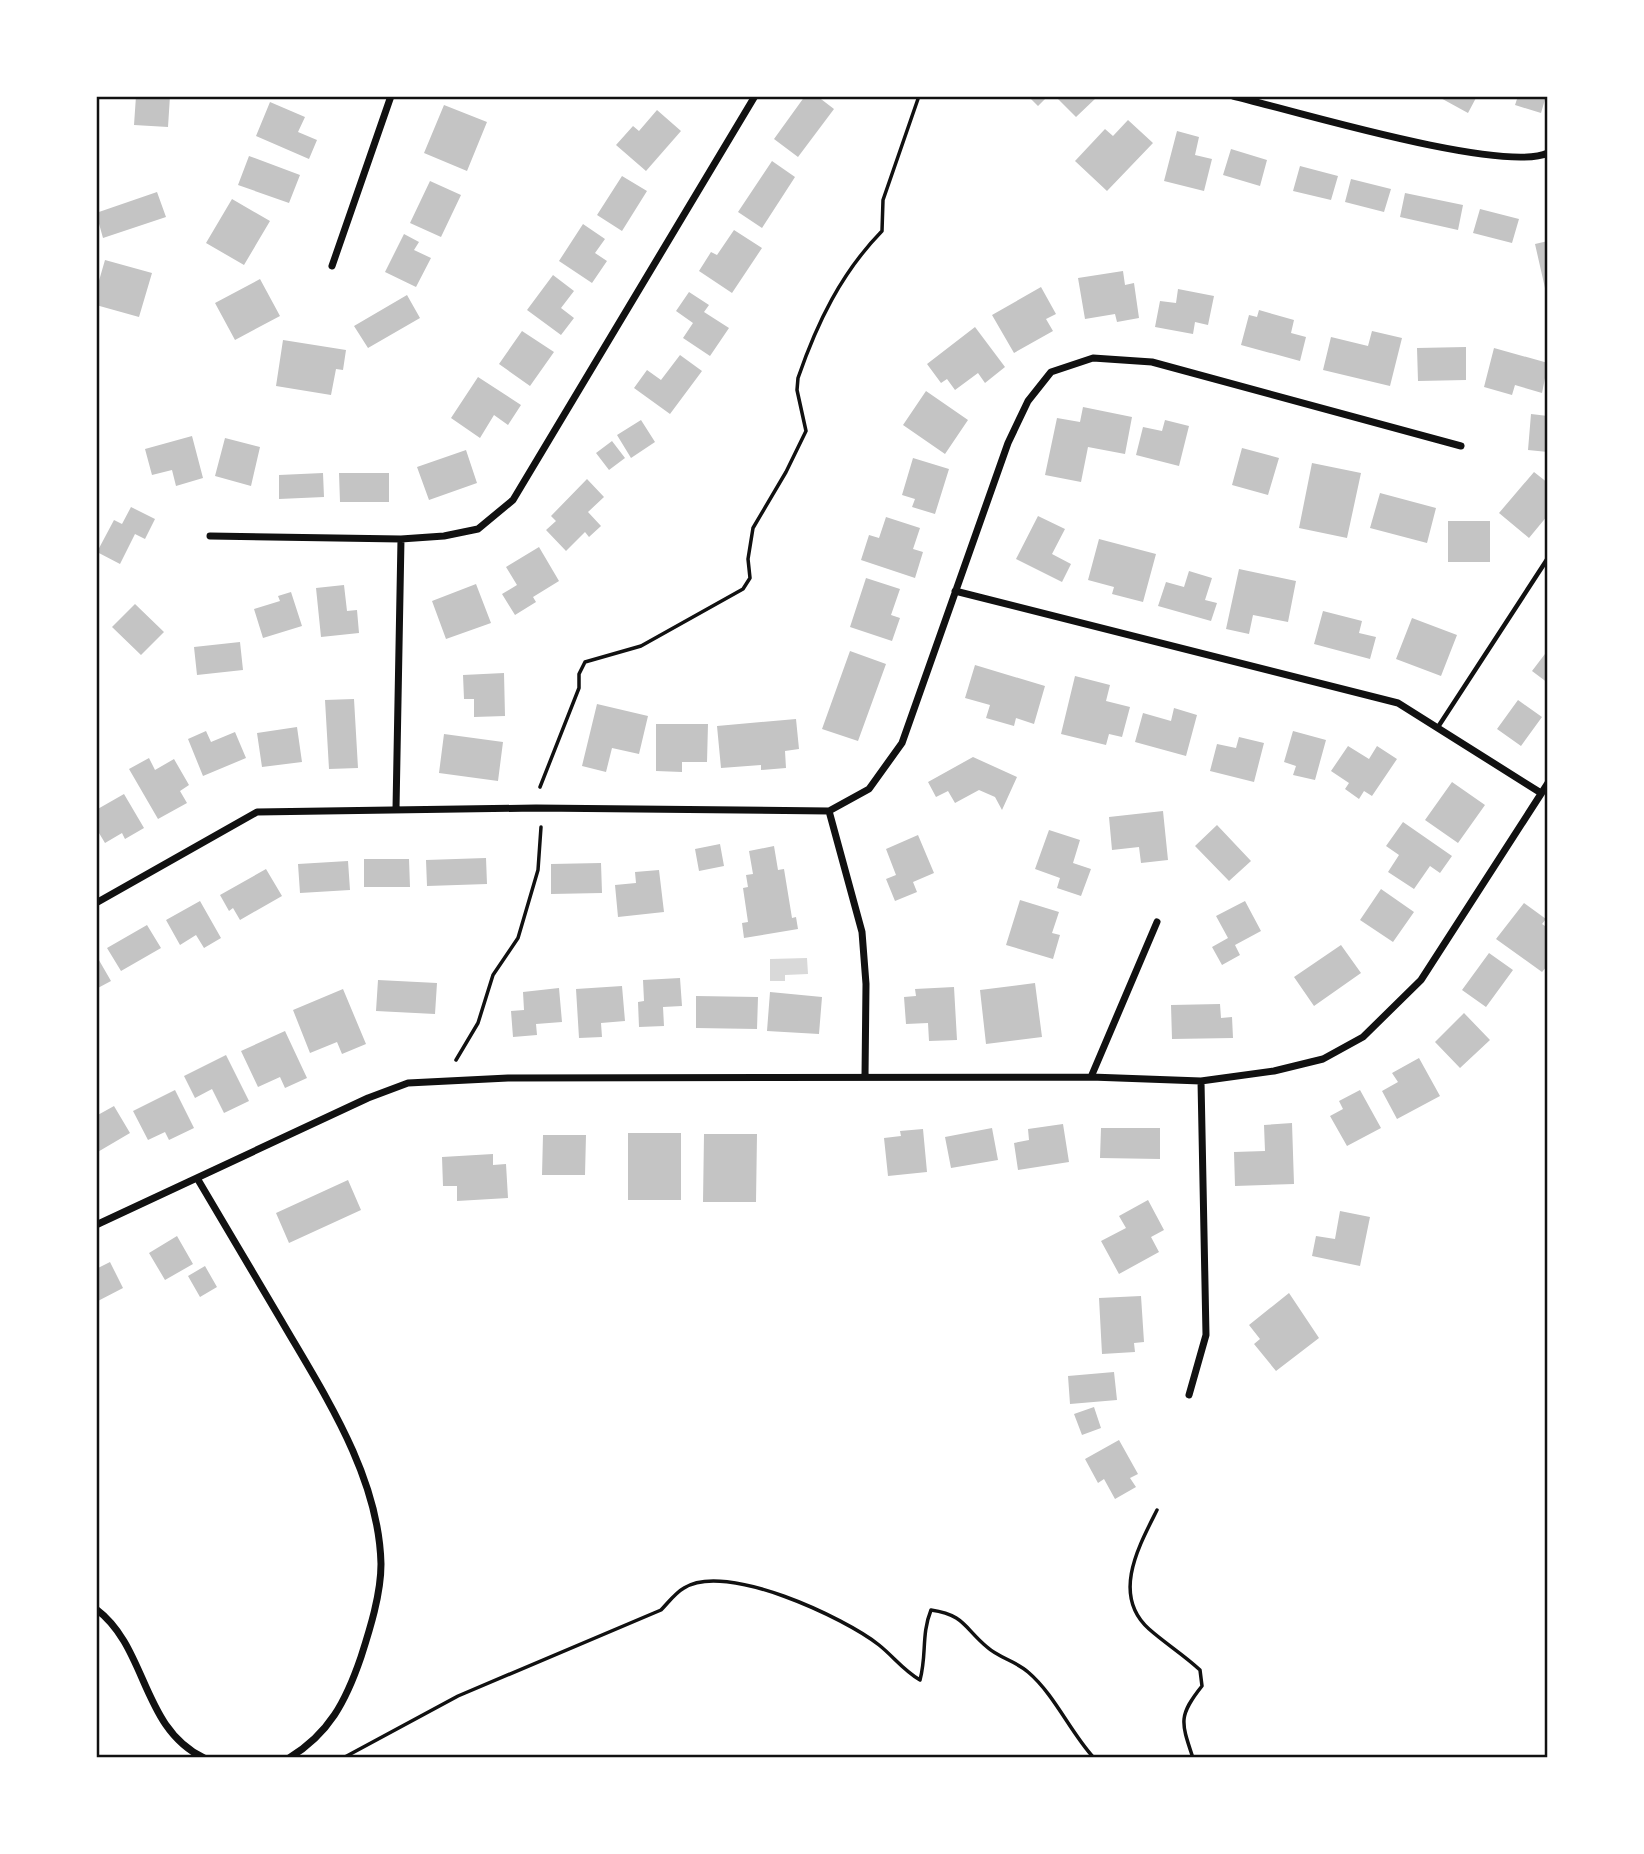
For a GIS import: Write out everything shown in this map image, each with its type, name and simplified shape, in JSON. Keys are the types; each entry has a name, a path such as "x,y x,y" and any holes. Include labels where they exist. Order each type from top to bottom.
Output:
{"street":[{"path":"332,266 391,96"},
{"path":"210,536 401,540 478,529 513,500 755,96"},
{"path":"1233,96 1466,154 1520,157 1548,153"},
{"path":"96,903 257,812 396,809 829,811 869,789 902,743 1008,443 1028,401 1051,372 1093,358 1152,362 1461,446"},
{"path":"396,809 401,540"},
{"path":"955,591 1398,703 1541,793"},
{"path":"96,1225 368,1098 408,1083 508,1078 865,1077 1091,1077 1201,1081 1274,1071 1323,1059 1363,1037 1421,980 1548,783"},
{"path":"829,811 862,932 866,984 865,1077"},
{"path":"1091,1077 1157,922"},
{"path":"1189,1395 1206,1335 1201,1081"},
{"path":"197,1178 334,1415 362,1474 374,1514 381,1566 371,1627 349,1692 328,1728 306,1748 289,1758"},
{"path":"96,1609 121,1636 157,1714 176,1740 204,1758"}],"lane":[{"path":"1438,727 1548,558"}],"path":[{"path":"540,787 566,713 579,688 579,674 584,662 641,646 743,589 750,578 748,559 753,528 786,472 806,430 797,390 801,368 839,283 859,254 882,231 883,200 919,96"},
{"path":"456,1060 478,1023 494,975 518,938 538,870 541,827"},
{"path":"1157,1510 1132,1562 1131,1597 1139,1618 1200,1670 1202,1686 1186,1706 1182,1723 1193,1758"},
{"path":"343,1758 458,1696 660,1610 685,1587 707,1582 764,1588 791,1598 880,1645 904,1671 920,1680 926,1657 922,1630 931,1610 951,1613 968,1625 988,1649 1009,1658 1030,1674 1074,1737 1094,1758"}],"shaded area":[{"path":"807,958 808,974 785,975 785,981 770,981 770,959"}],"building":[{"path":"136,96 170,96 168,127 134,125"},
{"path":"805,96 817,96 834,109 798,157 774,139"},
{"path":"1028,96 1048,96 1038,106"},
{"path":"1055,96 1094,96 1096,98 1076,117"},
{"path":"1437,96 1477,96 1468,113"},
{"path":"1518,96 1546,96 1541,113 1515,105"},
{"path":"270,102 305,117 298,132 317,140 309,159 256,136"},
{"path":"444,105 487,122 467,171 424,153"},
{"path":"657,110 681,131 646,171 616,145 633,126 639,131"},
{"path":"1128,120 1153,143 1107,191 1075,161 1105,129 1113,136"},
{"path":"1177,131 1199,137 1195,155 1212,159 1204,191 1164,181"},
{"path":"1231,149 1267,160 1260,186 1223,175"},
{"path":"249,156 300,175 289,203 238,185"},
{"path":"772,161 795,177 762,228 738,212"},
{"path":"1300,166 1338,176 1331,200 1293,191"},
{"path":"622,176 647,191 622,231 597,215"},
{"path":"1351,179 1391,189 1384,212 1345,202"},
{"path":"430,181 461,195 441,237 410,223"},
{"path":"157,192 166,217 103,238 96,213"},
{"path":"1405,193 1463,205 1458,230 1400,217"},
{"path":"232,199 270,221 244,265 206,243"},
{"path":"1480,209 1519,219 1512,243 1473,233"},
{"path":"583,224 605,239 595,253 607,261 592,283 559,261"},
{"path":"734,230 762,248 732,293 699,271 711,252 717,255"},
{"path":"404,234 419,242 414,250 431,258 416,287 385,272"},
{"path":"1548,241 1548,288 1545,288 1535,244"},
{"path":"105,260 152,273 139,317 96,305 96,291"},
{"path":"1123,271 1125,285 1134,283 1139,318 1117,322 1115,314 1085,319 1078,278"},
{"path":"553,275 574,291 561,308 574,318 561,335 527,310"},
{"path":"260,279 280,316 235,340 215,303"},
{"path":"1041,287 1056,314 1046,319 1053,331 1014,353 992,315"},
{"path":"1178,289 1214,296 1208,325 1195,322 1193,334 1155,327 1160,301 1176,303"},
{"path":"689,292 709,305 704,312 729,328 710,356 683,338 693,323 676,311"},
{"path":"407,295 420,318 368,348 354,326"},
{"path":"1259,310 1294,320 1291,333 1306,337 1300,361 1241,345 1249,315 1257,317"},
{"path":"975,327 1005,367 985,383 978,373 955,390 947,379 941,383 927,364"},
{"path":"522,331 554,352 530,386 499,364"},
{"path":"1372,331 1402,338 1390,386 1323,370 1331,337 1368,346"},
{"path":"283,340 346,350 343,370 336,369 331,395 276,386"},
{"path":"1466,347 1466,380 1418,381 1417,348"},
{"path":"1494,348 1548,363 1542,393 1515,385 1512,395 1484,387"},
{"path":"680,355 702,371 670,414 634,388 647,370 661,380"},
{"path":"478,377 521,405 508,425 494,415 480,438 451,418"},
{"path":"926,391 968,420 945,454 903,425"},
{"path":"1083,407 1132,417 1125,454 1088,447 1081,482 1045,475 1057,418 1080,422"},
{"path":"1531,414 1548,416 1548,452 1528,450"},
{"path":"641,420 655,442 631,458 617,435"},
{"path":"1165,420 1189,426 1179,466 1136,455 1143,427 1162,431"},
{"path":"192,436 203,478 176,486 172,470 152,475 145,449"},
{"path":"225,438 260,447 251,486 215,476"},
{"path":"612,441 625,458 609,470 596,453"},
{"path":"1242,448 1279,458 1268,495 1232,485"},
{"path":"466,450 477,483 429,500 417,467"},
{"path":"913,458 949,469 935,514 912,507 915,499 902,495"},
{"path":"1312,463 1361,473 1347,538 1299,528"},
{"path":"1534,472 1548,483 1548,515 1529,538 1499,513"},
{"path":"323,473 324,497 279,499 279,475"},
{"path":"339,473 389,473 389,502 340,502"},
{"path":"587,479 604,497 588,512 601,526 589,537 585,532 566,551 546,530 556,521 551,516"},
{"path":"1380,493 1436,508 1427,543 1370,528"},
{"path":"131,507 155,519 145,539 135,534 120,564 97,552 114,520 122,524"},
{"path":"1038,516 1065,529 1052,554 1071,564 1062,582 1016,559"},
{"path":"886,517 920,528 913,549 923,552 915,578 861,560 869,535 879,538"},
{"path":"1448,521 1490,521 1490,562 1448,562"},
{"path":"1099,539 1156,554 1143,602 1112,594 1114,587 1088,580"},
{"path":"539,547 559,581 533,597 536,602 515,615 502,594 517,585 506,567"},
{"path":"1239,569 1296,581 1288,622 1253,615 1249,634 1226,629"},
{"path":"1189,571 1212,578 1205,600 1217,603 1211,621 1158,606 1166,582 1184,587"},
{"path":"866,578 900,589 891,615 900,618 892,641 850,627"},
{"path":"476,584 491,623 446,639 432,601"},
{"path":"344,585 347,611 357,610 359,633 321,637 316,588"},
{"path":"291,592 302,626 263,638 254,609 280,601 278,596"},
{"path":"135,604 164,632 141,655 112,627"},
{"path":"1323,611 1362,621 1359,633 1376,637 1370,659 1314,644"},
{"path":"1412,618 1457,635 1441,676 1396,659"},
{"path":"240,642 243,670 197,675 194,647"},
{"path":"1548,650 1548,683 1532,671"},
{"path":"850,651 886,664 858,741 822,729"},
{"path":"975,665 1045,686 1034,724 1016,718 1014,726 986,718 990,705 965,698"},
{"path":"504,673 505,716 474,717 474,699 464,699 463,675"},
{"path":"1075,676 1110,685 1106,701 1130,707 1122,737 1109,734 1106,745 1061,734"},
{"path":"354,699 358,768 329,769 325,700"},
{"path":"1518,700 1542,717 1521,746 1497,729"},
{"path":"597,704 648,716 639,754 612,748 606,772 582,766"},
{"path":"1174,708 1197,715 1186,756 1135,742 1143,713 1171,721"},
{"path":"796,719 799,749 785,751 786,768 761,770 761,765 721,768 717,726"},
{"path":"656,724 708,724 707,762 682,762 682,772 656,771"},
{"path":"297,727 302,762 262,767 257,733"},
{"path":"206,731 211,742 235,732 246,758 203,776 188,739"},
{"path":"1293,731 1326,740 1315,780 1293,775 1296,766 1284,762"},
{"path":"444,734 503,742 498,781 439,773"},
{"path":"1239,737 1264,743 1254,782 1210,771 1217,744 1236,748"},
{"path":"1348,746 1369,759 1377,746 1397,759 1372,796 1364,791 1359,799 1345,789 1349,783 1331,771"},
{"path":"973,757 1017,777 1002,810 995,797 979,790 955,803 948,791 936,797 928,782"},
{"path":"149,758 155,770 174,759 189,785 180,791 187,803 158,819 129,769"},
{"path":"1452,782 1485,805 1458,843 1425,820"},
{"path":"124,794 144,828 125,839 122,833 105,843 96,828 96,810"},
{"path":"1163,811 1168,860 1141,863 1139,847 1112,850 1109,817"},
{"path":"1403,822 1452,856 1440,873 1430,866 1414,889 1388,872 1399,855 1386,846"},
{"path":"1217,825 1251,861 1229,881 1195,846"},
{"path":"1049,830 1080,840 1073,863 1091,869 1081,896 1057,888 1060,878 1035,869"},
{"path":"918,835 934,873 913,882 917,892 895,901 886,879 896,875 886,849"},
{"path":"720,844 724,866 699,871 695,849"},
{"path":"774,846 778,870 784,869 792,918 796,917 798,929 744,938 742,923 748,922 743,888 748,887 746,875 753,874 749,851"},
{"path":"486,858 487,884 427,886 426,860"},
{"path":"364,859 409,859 410,887 364,887"},
{"path":"348,861 350,890 300,893 298,864"},
{"path":"601,863 602,893 551,894 551,864"},
{"path":"266,869 282,896 240,920 233,908 229,911 220,895"},
{"path":"659,870 664,912 618,917 615,885 636,883 635,872"},
{"path":"1381,889 1414,912 1393,942 1360,920"},
{"path":"1020,900 1059,912 1052,933 1060,935 1053,959 1006,945"},
{"path":"200,901 221,938 204,948 196,935 180,945 166,920"},
{"path":"1245,901 1261,931 1235,945 1240,955 1222,965 1212,947 1228,938 1216,916"},
{"path":"1524,903 1546,919 1542,924 1548,928 1548,965 1542,972 1496,939"},
{"path":"147,925 161,948 121,971 107,948"},
{"path":"1341,945 1361,973 1314,1006 1294,977"},
{"path":"1489,953 1513,970 1486,1007 1462,990"},
{"path":"96,955 111,981 96,989"},
{"path":"680,978 682,1006 663,1007 664,1026 639,1027 638,1002 644,1001 643,980"},
{"path":"378,980 437,983 435,1014 376,1011"},
{"path":"1035,983 1042,1037 986,1044 980,990"},
{"path":"622,986 625,1021 601,1023 602,1037 579,1038 576,989"},
{"path":"954,987 957,1040 929,1041 928,1023 906,1024 904,997 916,996 915,989"},
{"path":"559,988 562,1022 536,1024 537,1035 513,1037 511,1011 524,1010 523,992"},
{"path":"343,989 366,1044 342,1054 337,1042 310,1053 293,1010"},
{"path":"770,992 822,997 819,1034 767,1031"},
{"path":"696,996 758,997 757,1029 696,1028"},
{"path":"1220,1004 1221,1018 1232,1017 1233,1038 1172,1039 1171,1005"},
{"path":"1464,1013 1490,1040 1460,1068 1435,1042"},
{"path":"285,1031 307,1078 285,1088 280,1077 258,1087 241,1051"},
{"path":"226,1055 249,1101 224,1113 212,1089 195,1098 184,1076"},
{"path":"1419,1058 1440,1096 1397,1119 1382,1091 1398,1082 1392,1073"},
{"path":"175,1090 194,1128 169,1140 165,1132 148,1140 133,1111"},
{"path":"1360,1090 1381,1128 1347,1146 1330,1116 1343,1109 1339,1101"},
{"path":"114,1106 130,1133 96,1153 96,1116"},
{"path":"1292,1123 1294,1184 1235,1186 1234,1152 1265,1151 1264,1125"},
{"path":"1063,1124 1069,1162 1018,1170 1014,1143 1029,1140 1028,1129"},
{"path":"992,1128 998,1160 951,1168 945,1137"},
{"path":"1101,1128 1160,1128 1160,1159 1100,1158"},
{"path":"923,1129 927,1172 888,1176 884,1138 901,1136 900,1131"},
{"path":"628,1133 681,1133 681,1200 628,1200"},
{"path":"704,1134 757,1134 756,1202 703,1202"},
{"path":"543,1135 586,1135 585,1175 542,1175"},
{"path":"493,1154 493,1165 506,1164 508,1198 457,1201 457,1186 443,1186 442,1157"},
{"path":"348,1180 361,1210 289,1243 276,1213"},
{"path":"1148,1200 1164,1230 1151,1237 1159,1252 1119,1274 1101,1241 1126,1228 1119,1216"},
{"path":"1340,1211 1370,1217 1360,1266 1312,1256 1316,1236 1335,1239"},
{"path":"177,1236 193,1264 165,1280 149,1253"},
{"path":"110,1262 123,1288 96,1302 96,1269"},
{"path":"205,1266 217,1287 200,1297 188,1276"},
{"path":"1289,1293 1319,1338 1276,1371 1254,1344 1260,1339 1249,1325"},
{"path":"1141,1296 1144,1342 1134,1343 1135,1352 1102,1354 1099,1298"},
{"path":"1114,1372 1117,1400 1070,1404 1068,1376"},
{"path":"1094,1407 1101,1428 1082,1435 1074,1414"},
{"path":"1119,1440 1138,1474 1130,1478 1136,1487 1115,1499 1104,1479 1098,1483 1085,1459"}]}
